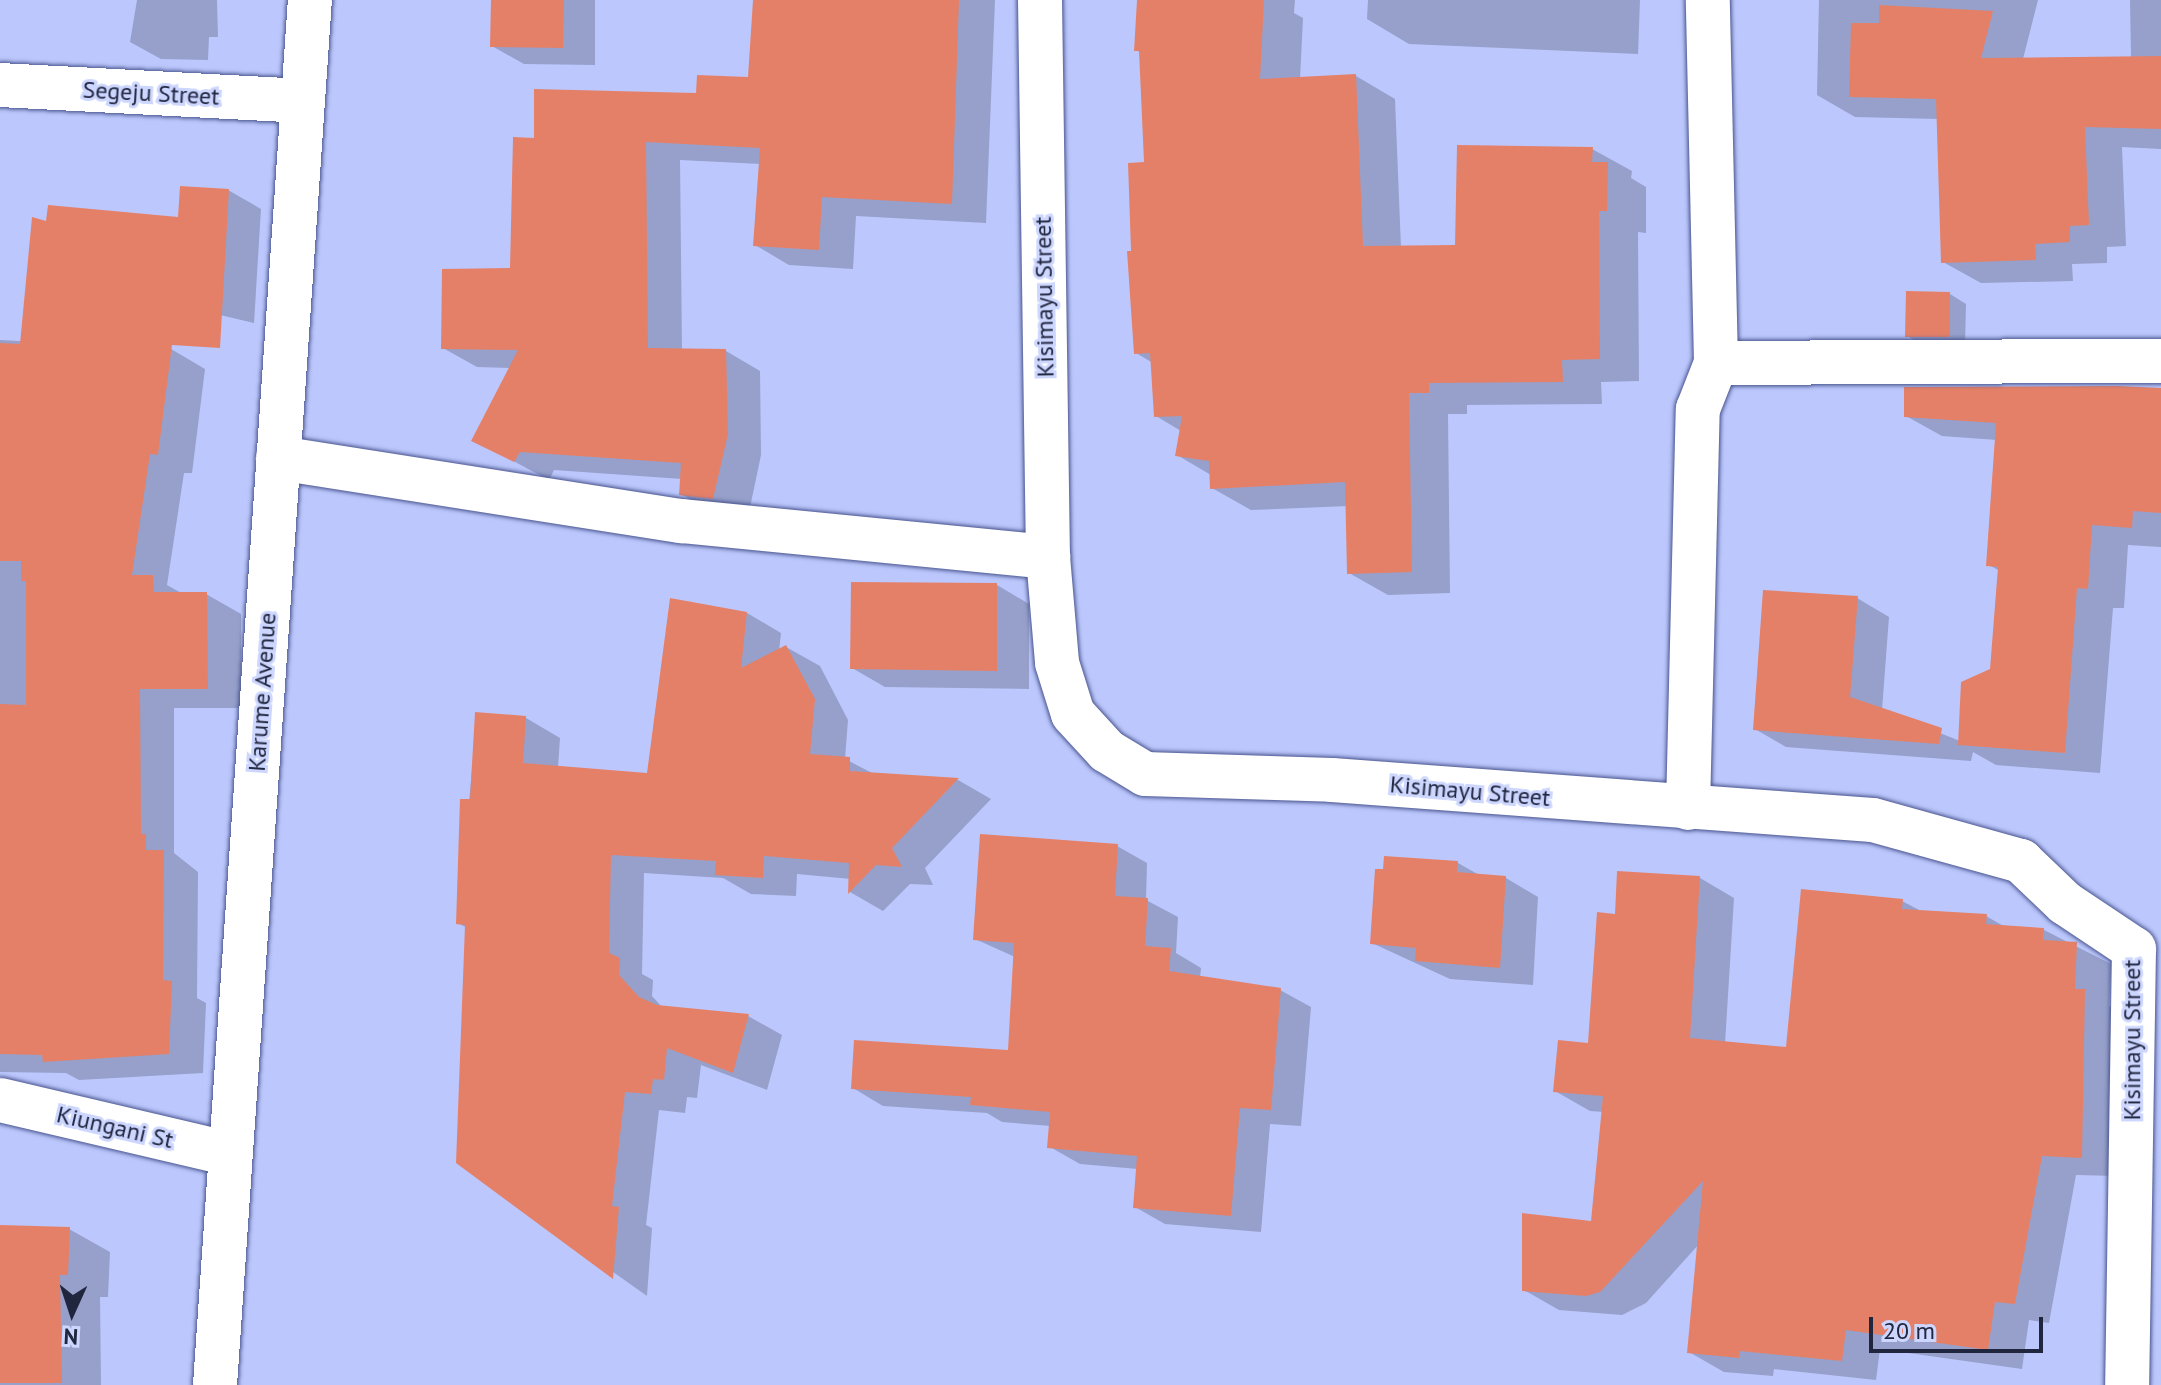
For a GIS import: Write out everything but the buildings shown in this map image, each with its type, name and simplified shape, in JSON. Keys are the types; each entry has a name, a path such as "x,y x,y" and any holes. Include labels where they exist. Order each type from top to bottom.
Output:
{"street":[{"name":"Karume Avenue","path":"215,1385 310,0"},
{"name":"Kisimayu Street","path":"1040,0 1048,557 1057,663 1073,714 1107,751 1145,774 1332,780 1873,820 2021,861 2065,903 2134,949 2127,1385"},
{"path":"1688,808 1698,409 1716,363 1708,0"},
{"name":"Segeju Street","path":"0,85 302,101"},
{"path":"1716,363 2161,361"},
{"path":"278,458 682,521 1048,557"},
{"name":"Kiungani St","path":"0,1100 230,1154"}]}
